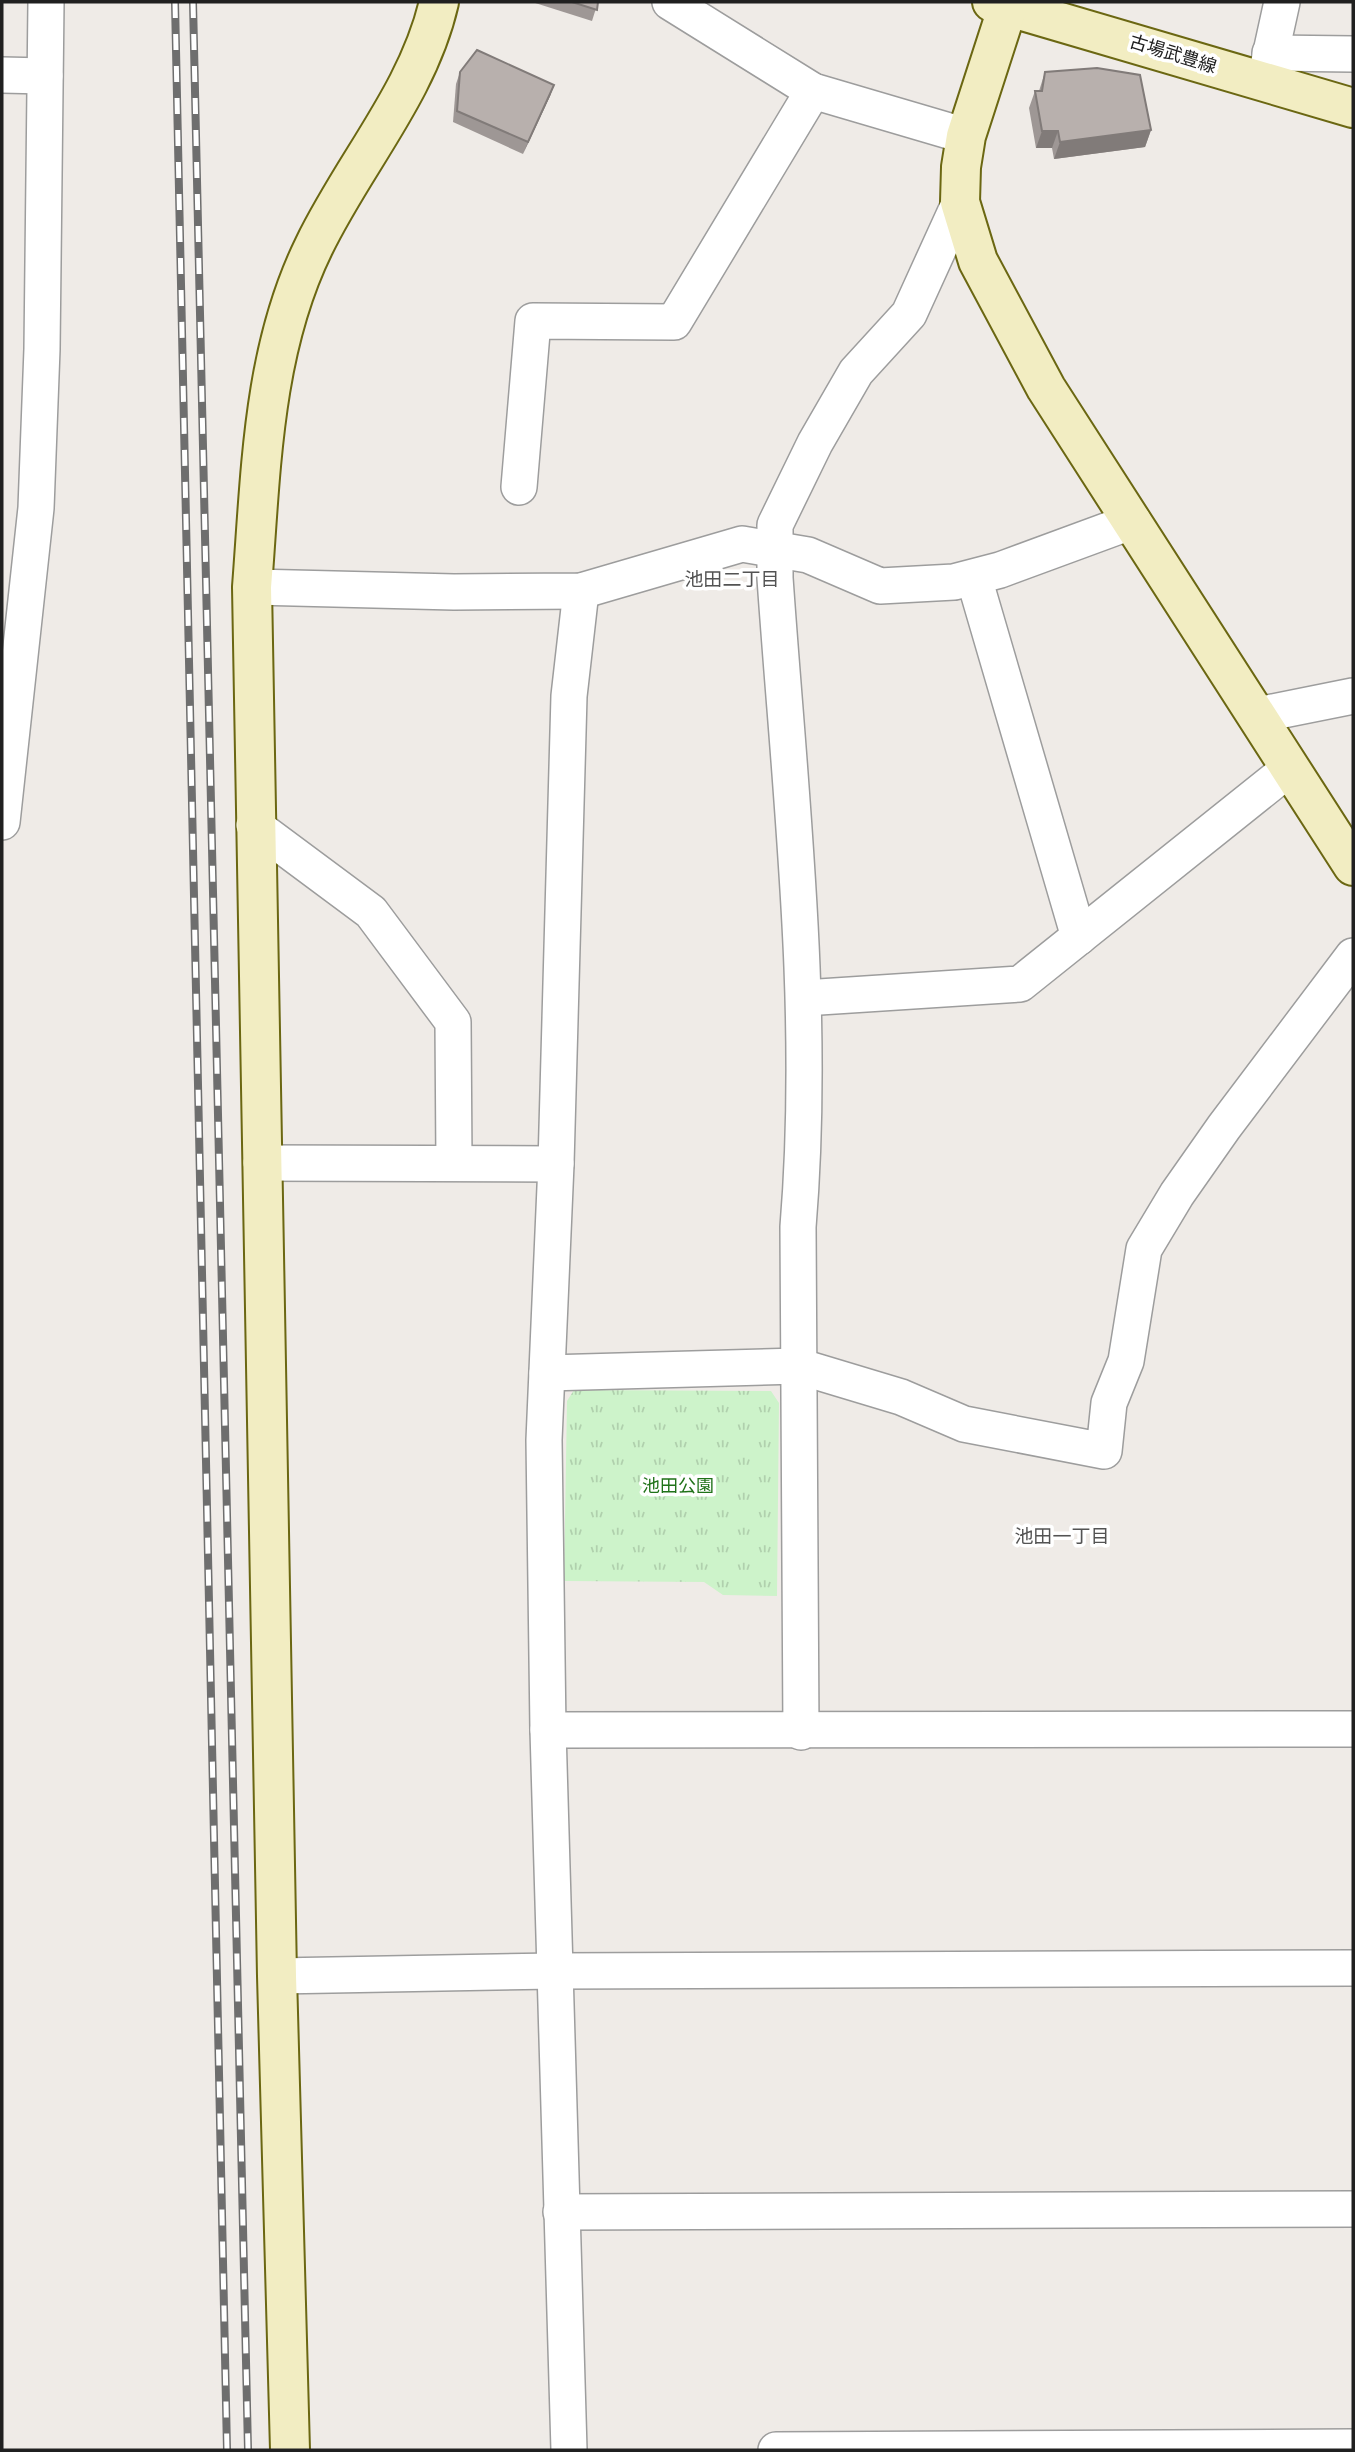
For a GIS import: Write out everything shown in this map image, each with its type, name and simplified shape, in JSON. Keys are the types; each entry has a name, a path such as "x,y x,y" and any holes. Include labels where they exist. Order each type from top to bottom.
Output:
{"street":[{"path":"2,822 13,622 36,508 42,349 46,2"},
{"path":"290,2450 277,1976 254,825 252,587 263,444 272,371 290,306 313,247 412,77 439,2"},
{"path":"670,2 813,91 966,136"},
{"path":"1282,2 1267,67 1353,54"},
{"path":"801,1732 798,1227 802,1177 804,998 775,525 815,443 856,372 909,314 960,202 966,136 1000,4"},
{"name":"古場武豊線","path":"1000,4 1267,67 1353,108"},
{"path":"2,75 44,76"},
{"path":"519,487 533,321 674,322 813,91"},
{"path":"960,202 984,273 1046,388 1353,866"},
{"path":"252,587 454,592 581,590 743,544 808,555 880,586 974,578 1133,521"},
{"path":"974,578 1079,937"},
{"path":"569,2450 548,1730 544,1440 556,1164 569,696 581,590"},
{"path":"1258,715 1353,696"},
{"path":"804,998 1020,984 1290,768"},
{"path":"254,825 371,912 453,1022 454,1163"},
{"path":"547,1373 798,1366 901,1397 964,1424 1104,1451 1110,1403 1126,1360 1144,1249 1208,1149 1353,956"},
{"path":"261,1163 556,1164"},
{"path":"548,1730 801,1732 1353,1729"},
{"path":"277,1976 555,1971 1353,1968"},
{"path":"561,2212 1353,2209"},
{"path":"776,2450 1353,2447"}],"green space":[{"name":"池田公園","path":"574,1390 771,1391 779,1403 777,1596 723,1595 704,1582 564,1581 567,1401"}],"building":[{"path":"572,2 598,2 597,10"},
{"path":"477,50 554,85 528,142 457,111 460,72"},
{"path":"1097,68 1140,75 1151,130 1060,142 1058,131 1042,131 1035,91 1042,91 1045,72"}],"railway":[{"path":"175,2 227,2450"},
{"path":"193,2 248,2450"}],"district":[{"name":"池田二丁目","path":"732,579"},
{"name":"池田一丁目","path":"1062,1536"}]}
